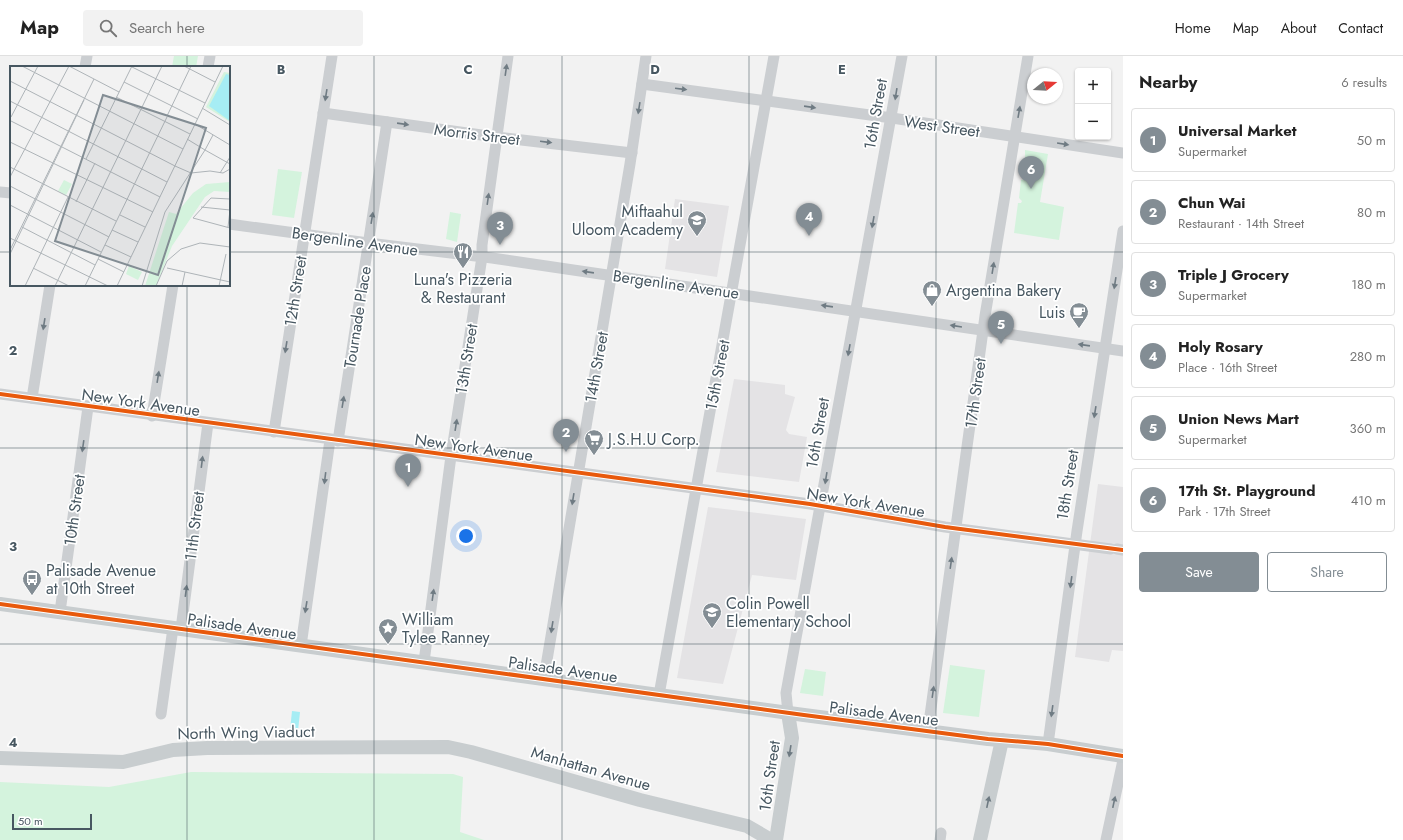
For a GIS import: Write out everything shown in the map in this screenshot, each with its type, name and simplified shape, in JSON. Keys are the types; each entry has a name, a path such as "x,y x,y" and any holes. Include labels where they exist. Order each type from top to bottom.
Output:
{"main road":[{"name":"Palisade Avenue","path":"0,604 544,678 788,713 1002,740 1048,744 1123,756"},
{"name":"16th Street","path":"776,840 792,738 788,713"},
{"path":"980,840 1002,740"},
{"name":"North Wing Viaduct","path":"0,758 123,762 173,750 207,748 398,747"},
{"name":"Manhattan Avenue","path":"398,747 448,747 472,752 640,800 747,826 771,840"}],"street":[{"path":"85,66 87,56"},
{"path":"208,66 210,56"},
{"name":"12th Street","path":"274,432 332,56"},
{"name":"13th Street","path":"424,662 451,456 482,256 496,137 508,56"},
{"name":"14th Street","path":"544,678 632,153 646,56"},
{"name":"15th Street","path":"659,695 774,56"},
{"name":"16th Street","path":"788,713 786,694 892,118 902,56"},
{"name":"17th Street","path":"928,730 983,331 1028,56"},
{"name":"West Street","path":"642,84 892,118 1123,153"},
{"name":"Morris Street","path":"323,113 496,137 632,153"},
{"name":"Tournade Place","path":"334,440 387,122"},
{"path":"0,192 10,193"},
{"name":"Bergenline Avenue","path":"230,224 368,243 482,256 1123,351"},
{"name":"18th Street","path":"1048,744 1076,543 1123,231"},
{"path":"32,398 50,286"},
{"path":"152,416 173,286"},
{"name":"New York Avenue","path":"0,394 88,408 820,506 956,528 1117,549"},
{"name":"10th Street","path":"60,612 88,408"},
{"name":"11th Street","path":"161,714 177,629 208,423"},
{"path":"301,646 334,440"},
{"path":"1106,840 1123,760"}],"shaded area":[{"name":"Miftaahul Uloom Academy","path":"675,199 729,206 717,277 665,269"},
{"path":"734,379 785,385 785,394 795,397 786,430 789,434 807,437 799,482 716,472"},
{"path":"1098,484 1123,487 1123,651 1112,650 1109,662 1075,657"},
{"name":"Colin Powell Elementary School","path":"708,507 806,519 796,580 752,575 723,684 677,678"}],"green space":[{"path":"174,56 198,56 196,66 172,66"},
{"path":"1025,150 1048,154 1040,202 1064,207 1059,240 1014,233 1018,203 1021,203 1022,201 1019,198 1021,180 1025,179"},
{"path":"278,169 302,172 294,218 272,215"},
{"path":"450,212 461,214 457,242 446,239"},
{"path":"950,665 985,670 979,717 943,713"},
{"path":"805,669 826,672 823,696 800,693"},
{"path":"191,772 453,774 463,777 460,832 484,840 0,840 0,782 109,787"}],"water":[{"path":"292,711 300,712 298,731 290,730"}],"cycle path":[{"path":"0,394 810,504 945,527 1123,550"},
{"path":"0,604 804,715 988,739 1048,744 1123,756"}],"place":[{"name":"17th St. Playground","path":"1031,189"},
{"name":"Holy Rosary","path":"809,236"},
{"name":"Miftaahul Uloom Academy","path":"697,237"},
{"name":"Triple J Grocery","path":"500,245"},
{"name":"Luna's Pizzeria & Restaurant","path":"463,269"},
{"name":"Argentina Bakery","path":"932,307"},
{"name":"Luis","path":"1079,329"},
{"name":"Union News Mart","path":"1001,344"},
{"name":"Chun Wai","path":"566,452"},
{"name":"J.S.H.U Corp.","path":"594,456"},
{"name":"Universal Market","path":"408,487"},
{"name":"Palisade Avenue at 10th Street","path":"32,596"},
{"name":"Colin Powell Elementary School","path":"712,629"},
{"name":"William Tylee Ranney","path":"388,645"}]}
